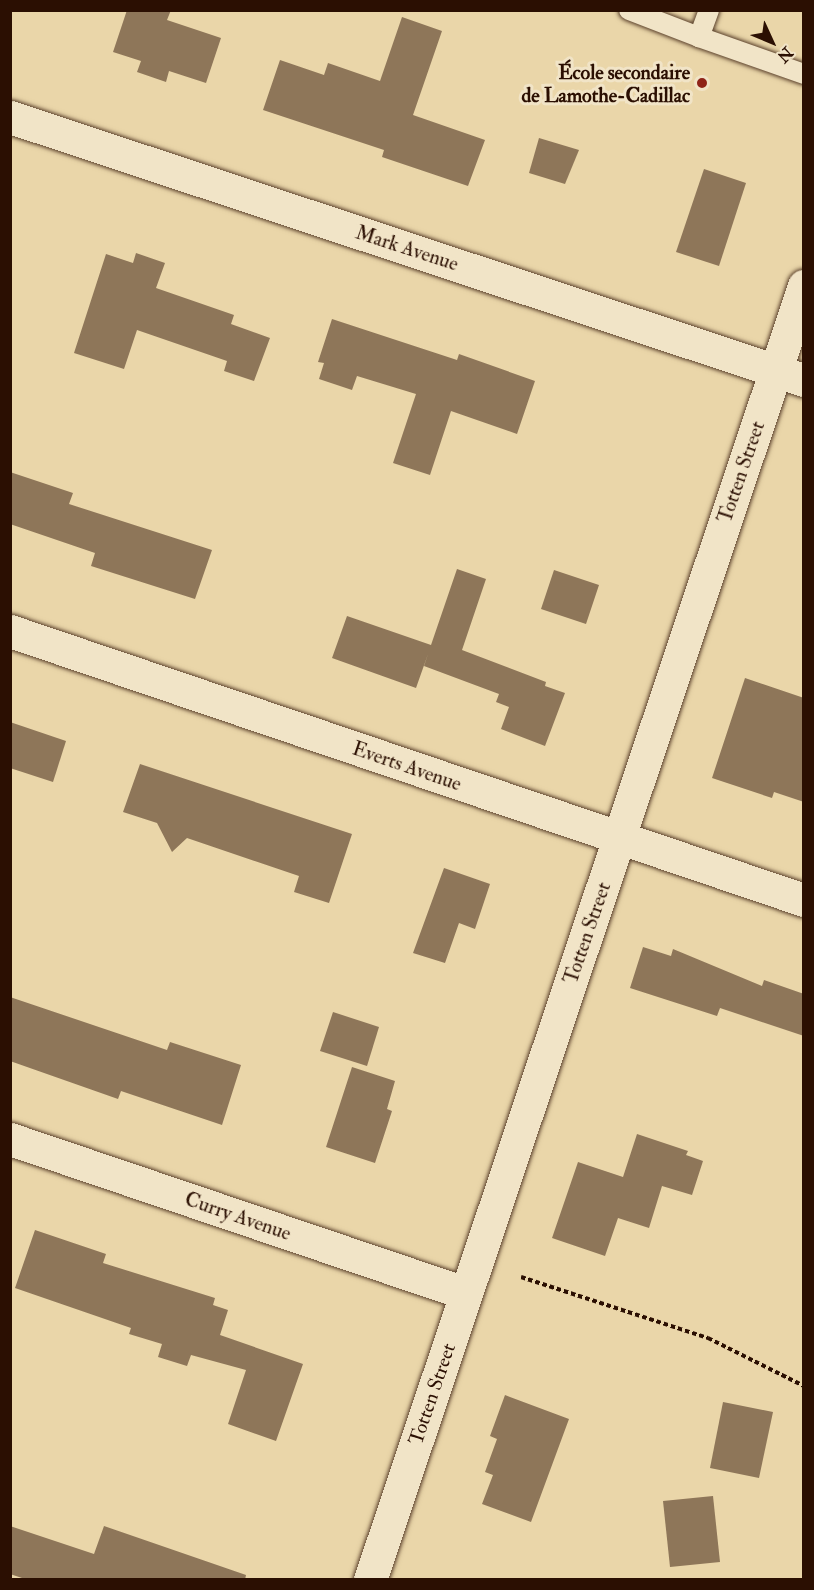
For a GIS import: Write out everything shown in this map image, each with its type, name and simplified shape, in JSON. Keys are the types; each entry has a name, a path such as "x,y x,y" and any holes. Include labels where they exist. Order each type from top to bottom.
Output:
{"street":[{"name":"Mark Avenue","path":"10,117 790,375"},
{"name":"Totten Street","path":"370,1580 619,838 790,375 804,286"},
{"name":"Everts Avenue","path":"10,631 804,900"},
{"name":"Curry Avenue","path":"10,1139 466,1293"}],"lane":[{"path":"629,10 804,74"},
{"path":"699,37 710,10"}],"path":[{"path":"521,1277 708,1338 804,1386"}],"building":[{"path":"127,10 171,10 167,20 221,38 206,83 169,71 166,82 137,72 141,61 113,52"},
{"path":"402,17 442,31 413,115 485,140 468,186 382,157 384,150 263,110 280,60 324,75 328,63 380,81"},
{"path":"539,138 579,150 565,184 529,173"},
{"path":"704,169 746,183 719,266 676,252"},
{"path":"136,253 165,263 156,288 234,315 231,324 270,338 254,381 224,371 227,361 137,330 124,369 74,353 106,254 133,263"},
{"path":"332,319 457,360 459,354 535,381 517,434 451,411 430,475 393,463 416,394 357,376 352,390 319,379 324,363 318,362"},
{"path":"10,472 73,493 69,504 212,550 195,599 91,566 95,553 10,524"},
{"path":"457,569 486,579 462,650 546,682 545,686 565,693 545,746 501,729 509,707 496,702 499,694 424,666 428,654 416,688 332,658 347,616 431,645"},
{"path":"554,570 599,585 586,624 541,609"},
{"path":"745,678 804,698 804,802 774,792 772,798 712,778"},
{"path":"10,722 66,741 53,782 10,768"},
{"path":"140,764 352,834 329,903 294,892 299,876 187,838 172,852 157,823 123,812"},
{"path":"444,868 490,884 475,929 459,923 445,963 413,953"},
{"path":"643,947 671,956 673,949 762,986 764,980 804,994 804,1036 720,1008 717,1016 630,988"},
{"path":"10,997 167,1050 170,1042 241,1065 222,1125 121,1091 118,1099 10,1061"},
{"path":"333,1012 379,1027 367,1066 320,1051"},
{"path":"352,1067 395,1081 387,1109 392,1111 375,1163 326,1147"},
{"path":"637,1134 688,1151 686,1155 703,1161 692,1195 662,1186 649,1228 618,1218 605,1256 552,1238 578,1162 623,1177"},
{"path":"35,1230 106,1254 103,1263 215,1298 213,1305 228,1310 220,1335 303,1364 276,1441 228,1424 246,1370 191,1355 187,1366 158,1357 162,1344 129,1334 131,1328 15,1288"},
{"path":"505,1395 569,1419 531,1522 482,1504 493,1475 485,1472 497,1439 490,1436"},
{"path":"723,1402 773,1412 759,1478 710,1468"},
{"path":"713,1496 720,1562 670,1567 663,1501"},
{"path":"10,1526 94,1554 104,1526 246,1575 245,1580 28,1580 10,1574"}],"place":[{"name":"École secondaire de Lamothe-Cadillac","path":"702,83"}]}
